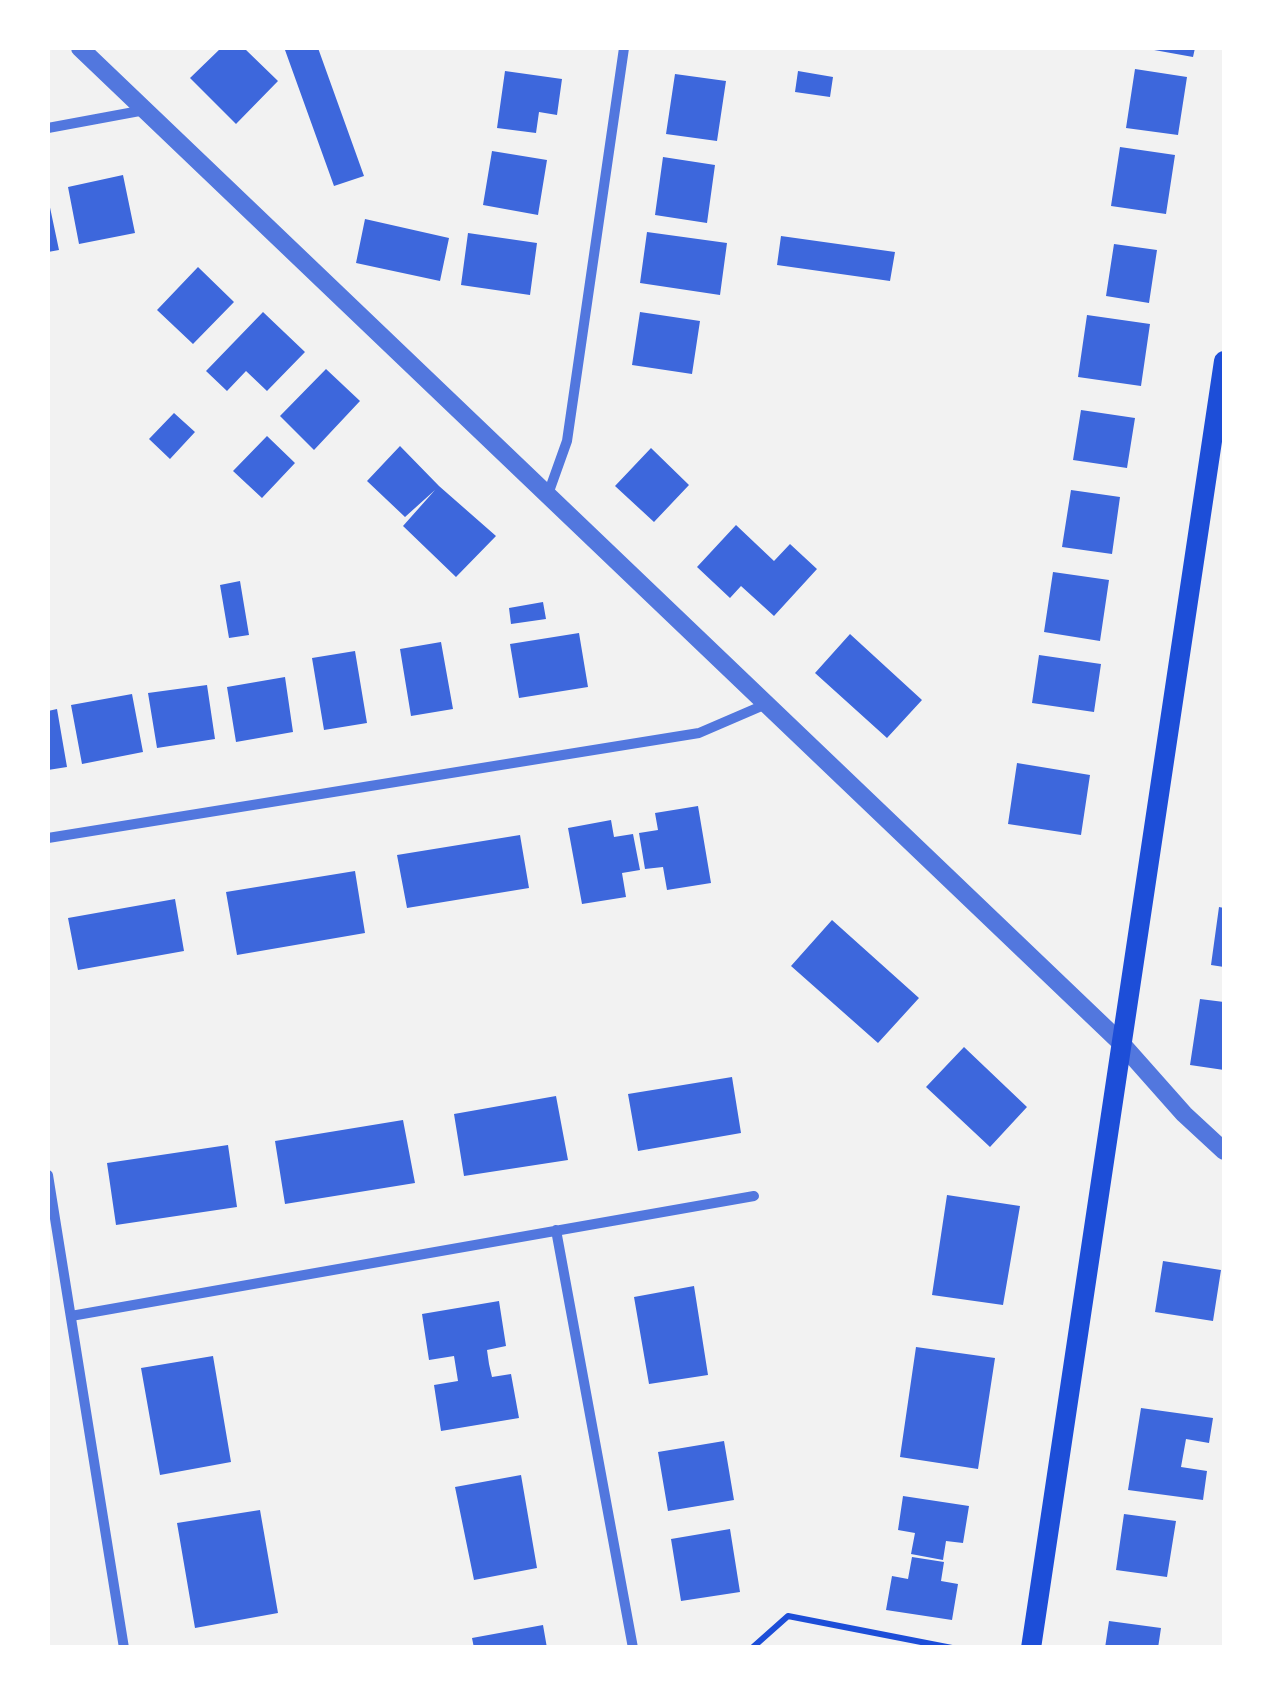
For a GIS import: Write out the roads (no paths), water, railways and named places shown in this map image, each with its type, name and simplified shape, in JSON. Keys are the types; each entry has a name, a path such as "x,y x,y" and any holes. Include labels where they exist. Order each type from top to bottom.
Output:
{"main road":[{"path":"1031,1648 1224,361"}],"street":[{"path":"80,48 1121,1043 1184,1114 1224,1151"},
{"path":"547,496 567,442 624,48"},
{"path":"48,128 146,109"},
{"path":"48,838 699,734 764,705"},
{"path":"48,1175 124,1648"},
{"path":"71,1316 754,1196"},
{"path":"556,1230 633,1648"}]}
